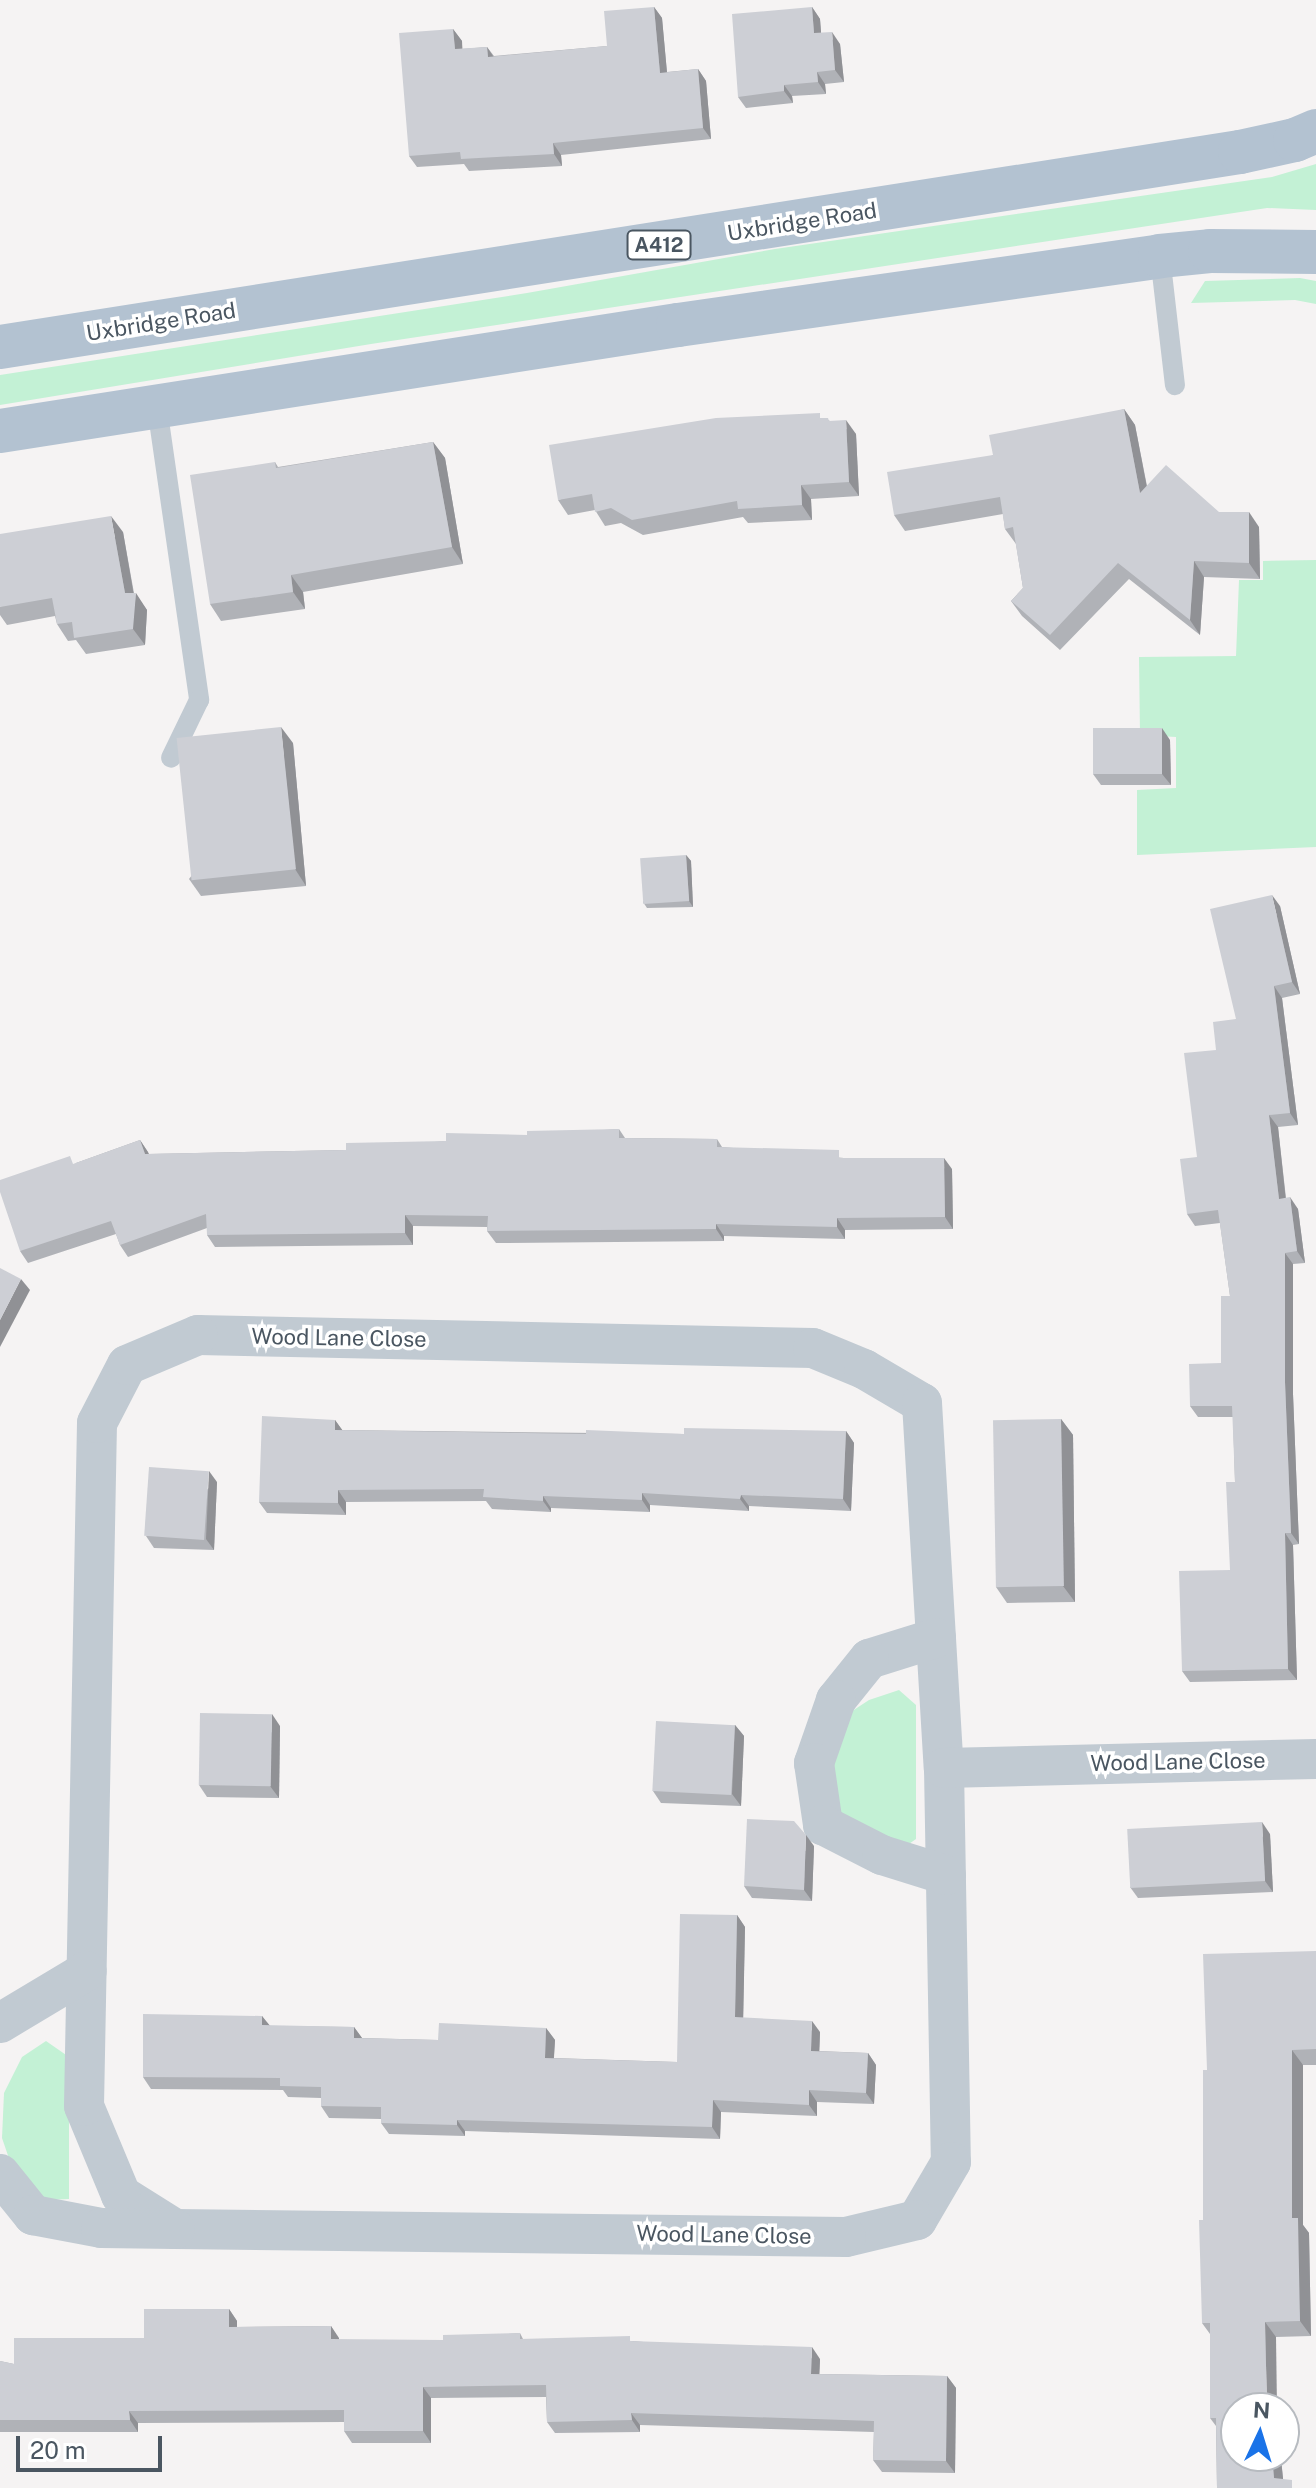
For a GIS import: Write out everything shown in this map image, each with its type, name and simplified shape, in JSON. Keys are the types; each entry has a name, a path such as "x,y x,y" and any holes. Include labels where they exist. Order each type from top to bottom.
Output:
{"main road":[{"name":"Uxbridge Road","path":"0,347 1224,154 1295,140 1316,131"},
{"path":"0,431 678,325 1160,256 1268,249 1316,252"}],"street":[{"name":"Wood Lane Close","path":"0,2174 33,2215 101,2228 175,2229 846,2237 917,2220 951,2162 944,1768 922,1403 864,1369 813,1348 198,1335 127,1365 97,1423 84,2106 121,2195 175,2229"},
{"path":"936,1638 869,1659 836,1700 814,1763 823,1825 882,1855 946,1875"},
{"name":"Wood Lane Close","path":"944,1768 1316,1759"},
{"path":"0,2023 87,1971"}],"lane":[{"path":"1160,256 1175,385"},
{"path":"157,407 199,700 171,758"}],"green space":[{"path":"1316,164 1316,210 1267,208 371,344 0,405 0,375 527,293 775,249 1272,177"},
{"path":"1300,278 1316,281 1316,304 1295,300 1191,303 1205,281"},
{"path":"1316,560 1316,847 1137,855 1137,790 1176,788 1176,737 1140,735 1139,657 1236,656 1239,580 1263,580 1263,561"},
{"path":"899,1690 916,1705 916,1839 899,1851 838,1823 823,1752 837,1721 869,1700"},
{"path":"46,2041 69,2057 69,2199 43,2200 15,2176 2,2138 4,2093 22,2057"}],"building":[{"path":"654,7 660,73 698,69 703,128 553,143 554,154 461,159 460,152 409,156 399,33 453,29 455,49 487,47 488,57 607,46 604,11"},
{"path":"812,7 814,33 832,32 835,70 817,72 818,82 784,85 784,91 738,97 732,14"},
{"path":"1124,409 1140,493 1166,465 1219,512 1249,512 1249,563 1194,561 1190,620 1118,563 1050,635 1011,601 1023,588 1013,527 1005,529 1000,497 894,515 887,472 993,455 989,435"},
{"path":"820,413 820,418 828,418 829,421 846,420 849,482 801,485 802,505 738,509 737,501 632,520 611,508 595,512 592,494 558,500 549,445 716,418"},
{"path":"433,442 452,547 291,575 293,592 210,604 190,475 275,462 276,468"},
{"path":"111,516 125,593 136,593 133,629 74,638 72,622 57,624 52,598 0,607 0,534"},
{"path":"281,727 296,869 192,880 177,738"},
{"path":"1093,728 1162,728 1162,774 1093,774"},
{"path":"686,855 689,901 643,904 640,858"},
{"path":"1272,895 1292,982 1274,986 1290,1113 1269,1115 1279,1199 1290,1197 1297,1251 1285,1253 1285,1382 1291,1533 1285,1533 1288,1669 1182,1671 1179,1571 1230,1570 1226,1482 1235,1482 1232,1406 1190,1406 1189,1364 1221,1363 1221,1296 1230,1296 1218,1210 1187,1214 1180,1159 1197,1157 1184,1053 1216,1050 1213,1022 1236,1019 1210,909"},
{"path":"619,1129 619,1138 717,1139 717,1147 839,1150 839,1158 944,1158 945,1217 837,1218 837,1227 716,1224 716,1229 487,1231 488,1216 405,1215 405,1233 207,1235 206,1214 120,1245 111,1221 20,1251 0,1192 0,1180 70,1156 73,1164 140,1140 145,1154 346,1150 346,1143 446,1141 446,1133 527,1135 527,1131"},
{"path":"0,1268 21,1279 0,1320"},
{"path":"262,1416 335,1420 335,1430 586,1434 586,1430 684,1434 684,1428 846,1431 843,1499 741,1495 740,1499 642,1493 642,1500 543,1496 543,1501 483,1497 484,1489 338,1490 338,1503 259,1502"},
{"path":"1061,1419 1064,1586 996,1587 993,1420"},
{"path":"149,1467 209,1471 204,1540 144,1536"},
{"path":"200,1713 272,1714 271,1786 199,1785"},
{"path":"656,1721 735,1725 731,1795 652,1791"},
{"path":"747,1819 794,1821 806,1835 804,1890 744,1886"},
{"path":"1262,1822 1265,1881 1130,1888 1127,1829"},
{"path":"680,1914 737,1915 735,2017 812,2021 811,2051 868,2053 866,2093 809,2090 809,2105 713,2100 712,2127 457,2120 457,2125 381,2123 381,2107 321,2106 321,2087 280,2086 280,2078 143,2077 143,2014 262,2016 262,2025 354,2027 354,2038 438,2040 439,2023 546,2028 545,2058 677,2062"},
{"path":"1316,1951 1316,2049 1292,2050 1292,2218 1298,2218 1300,2321 1265,2322 1267,2392 1220,2392 1220,2472 1273,2472 1274,2478 1292,2480 1292,2488 1217,2488 1216,2418 1210,2418 1210,2323 1202,2323 1199,2220 1203,2220 1203,2070 1207,2070 1203,1954"},
{"path":"144,2309 229,2309 229,2327 331,2326 331,2339 443,2340 443,2335 520,2333 520,2339 630,2336 630,2341 812,2347 811,2374 947,2376 946,2461 873,2460 874,2421 631,2413 632,2420 547,2422 546,2385 423,2387 423,2431 344,2431 344,2410 129,2411 130,2420 0,2420 0,2361 14,2364 14,2338 144,2338"}]}
